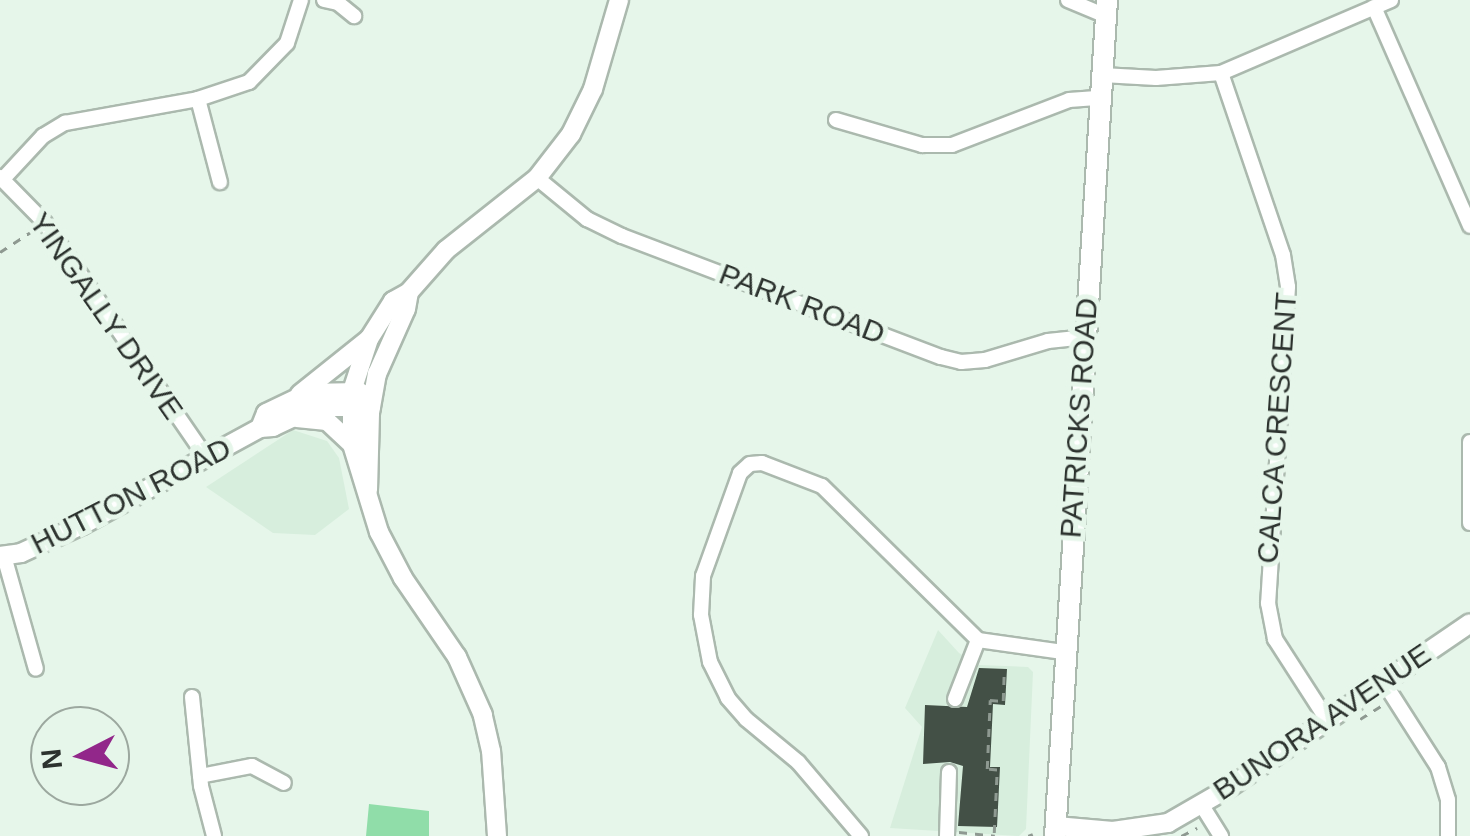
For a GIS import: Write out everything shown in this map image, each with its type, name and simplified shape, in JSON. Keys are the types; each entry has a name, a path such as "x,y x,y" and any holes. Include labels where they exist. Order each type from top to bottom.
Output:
{"main road":[{"name":"PATRICKS ROAD","path":"1056,831 1064,652 1107,8"}],"street":[{"path":"2,178 43,136 65,122 198,100 249,82 287,44 301,0"},
{"path":"324,0 338,3 354,16"},
{"path":"497,836 491,751 483,716 457,657 388,551 358,472 352,444 352,398 370,339 392,301 408,292 446,250 538,178 584,112 619,0"},
{"path":"1068,0 1107,8"},
{"path":"1102,75 1156,78 1222,73 1391,0"},
{"path":"1374,7 1470,226"},
{"name":"CALCA CRESCENT","path":"1222,73 1283,255 1288,287 1268,604 1275,638 1326,718"},
{"path":"836,120 922,145 952,145 1069,100 1100,98"},
{"path":"198,100 220,182"},
{"name":"YINGALLY DRIVE","path":"2,178 45,222 207,459"},
{"name":"PARK ROAD","path":"538,178 587,219 622,236 941,357 961,362 985,360 1048,342 1084,337"},
{"path":"368,490 372,400 386,346 406,309 408,292"},
{"path":"296,398 370,339"},
{"name":"HUTTON ROAD","path":"260,428 266,413 296,398 372,400"},
{"name":"HUTTON ROAD","path":"2,556 82,525 260,428 274,427 315,406 352,398"},
{"path":"290,418 320,418 352,444"},
{"path":"1470,442 1470,523"},
{"path":"861,836 798,762 746,719 728,698 710,662 700,615 703,576 740,473 750,464 762,462 822,486 978,640 1064,652"},
{"path":"2,556 36,669"},
{"name":"BUNORA AVENUE","path":"1056,831 1144,829 1168,823 1470,624"},
{"path":"955,699 978,640"},
{"path":"1383,681 1438,767 1448,800 1448,836"},
{"path":"192,697 200,776 214,836"},
{"path":"200,776 252,766 284,784"},
{"path":"950,772 952,834"},
{"path":"1201,804 1221,836"}],"path":[{"path":"0,252 45,222"},
{"path":"952,834 995,834 997,770 987,769 990,700 1002,701 1004,669"},
{"path":"1181,836 1200,826"}],"shaded area":[{"path":"293,430 327,441 339,458 349,509 315,535 273,533 206,487"},
{"path":"938,630 959,653 979,665 1028,667 1033,672 1026,829 1019,836 890,828 922,727 905,708"}],"green space":[{"path":"369,804 429,811 429,836 366,836"}],"building":[{"path":"979,668 1007,669 1005,705 993,704 990,767 1000,767 997,827 958,826 963,766 950,762 923,764 925,705 967,707"}]}
